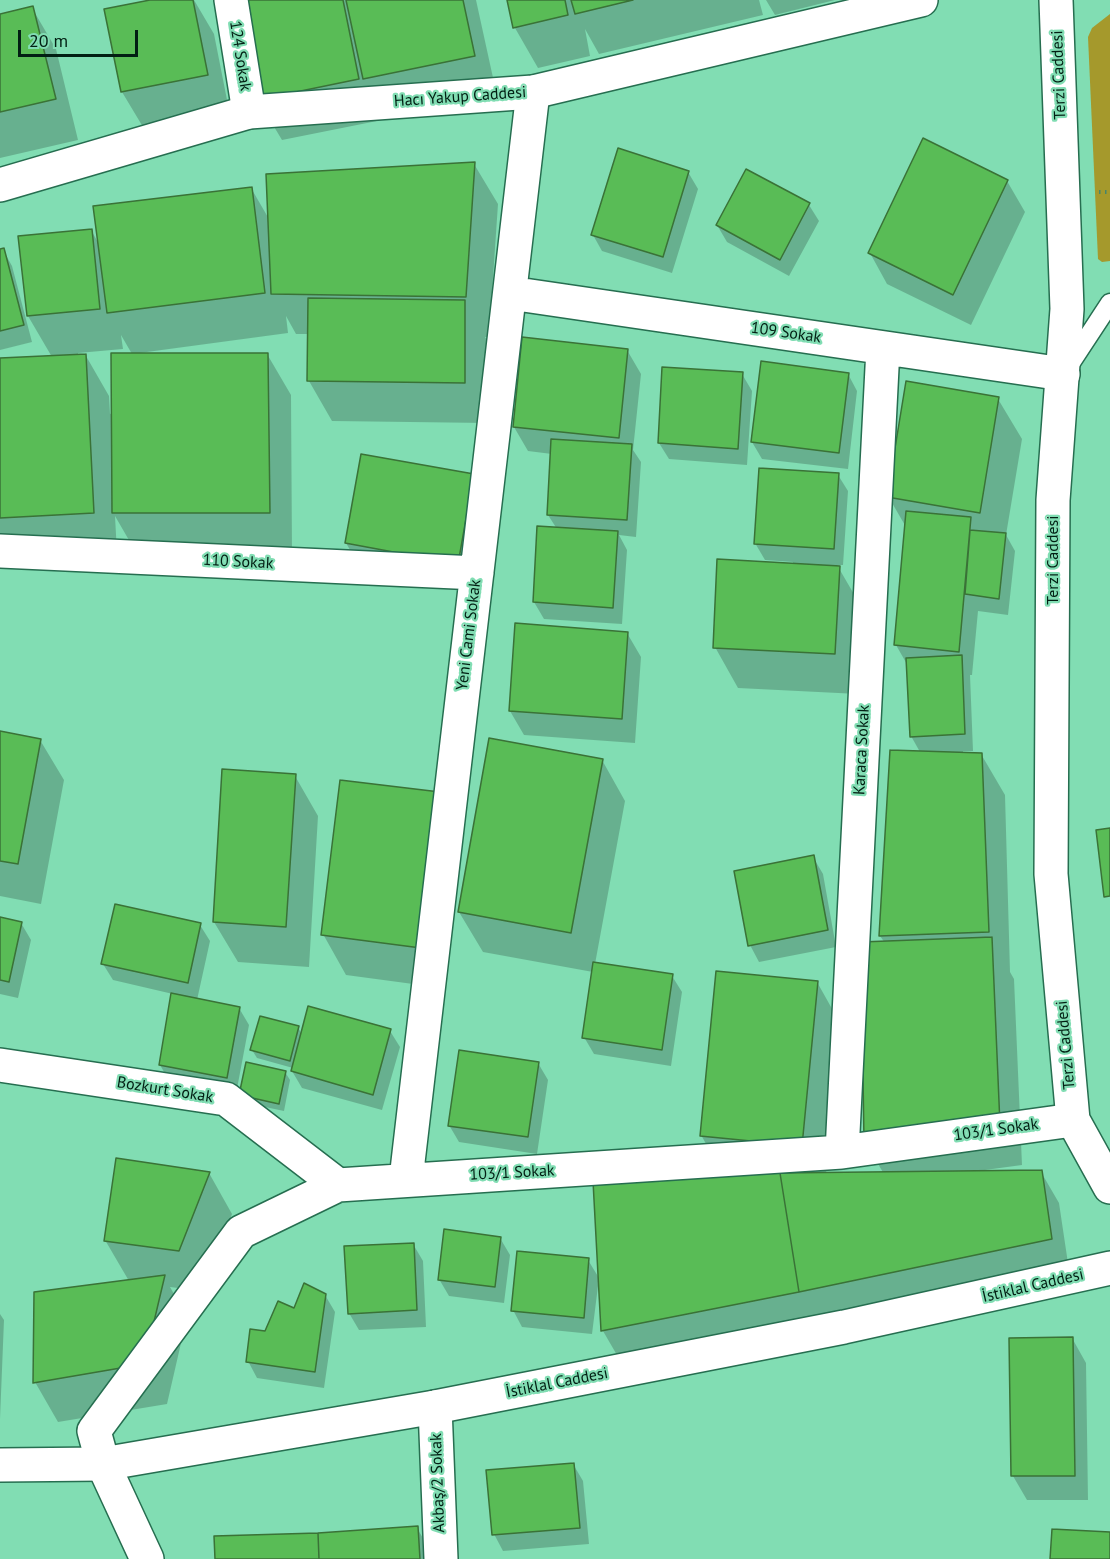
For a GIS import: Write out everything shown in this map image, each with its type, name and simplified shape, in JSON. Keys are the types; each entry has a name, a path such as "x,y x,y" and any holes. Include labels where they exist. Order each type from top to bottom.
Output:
{"street":[{"name":"124 Sokak","path":"231,0 249,112"},
{"name":"Hacı Yakup Caddesi","path":"0,185 249,112 533,92 921,0"},
{"name":"Terzi Caddesi","path":"1056,0 1067,309 1053,500 1051,874 1073,1120"},
{"name":"Yeni Cami Sokak","path":"406,1179 533,92"},
{"name":"109 Sokak","path":"510,293 1063,374"},
{"name":"Karaca Sokak","path":"842,1152 883,348"},
{"name":"110 Sokak","path":"0,551 477,573"},
{"name":"Bozkurt Sokak","path":"0,1065 226,1100 338,1185"},
{"name":"103/1 Sokak","path":"103,1464 94,1431 241,1232 338,1185 842,1152 1073,1120"},
{"path":"1073,1120 1110,1187"},
{"name":"İstiklal Caddesi","path":"0,1465 103,1464 435,1407 844,1327 1110,1268"},
{"name":"Akbaş/2 Sokak","path":"435,1407 441,1559"},
{"path":"103,1464 147,1559"}],"lane":[{"path":"1063,374 1110,303"}],"shaded area":[{"path":"1110,14 1110,261 1102,262 1098,259 1088,37 1092,28"}],"building":[{"path":"150,0 193,0 208,75 121,92 104,9"},
{"path":"237,0 343,0 359,79 257,100"},
{"path":"346,0 463,0 475,56 363,79"},
{"path":"507,0 565,0 568,15 513,28"},
{"path":"571,0 633,0 575,14"},
{"path":"33,6 56,99 0,112 0,14"},
{"path":"923,138 1008,180 953,295 868,253"},
{"path":"618,148 689,171 663,257 591,235"},
{"path":"475,162 466,297 271,294 266,174"},
{"path":"746,169 810,203 780,260 716,225"},
{"path":"252,187 265,293 107,313 93,206"},
{"path":"92,229 100,309 27,316 18,236"},
{"path":"4,248 24,325 0,331 0,249"},
{"path":"308,298 465,300 465,383 307,381"},
{"path":"522,337 628,349 619,438 513,427"},
{"path":"111,353 268,353 270,513 112,513"},
{"path":"86,354 94,513 0,518 0,358"},
{"path":"761,361 849,373 839,453 751,442"},
{"path":"662,367 743,372 738,449 658,443"},
{"path":"906,381 999,397 980,513 887,497"},
{"path":"551,439 632,444 627,520 547,515"},
{"path":"361,454 474,474 458,564 345,543"},
{"path":"759,468 839,473 834,549 754,544"},
{"path":"906,511 971,517 959,652 894,645"},
{"path":"537,526 618,531 613,608 533,602"},
{"path":"970,530 1006,533 999,599 965,594"},
{"path":"717,559 840,566 835,654 713,648"},
{"path":"515,623 628,632 622,719 509,711"},
{"path":"962,655 965,734 910,737 906,658"},
{"path":"0,731 41,739 18,864 0,861"},
{"path":"489,738 603,759 571,933 458,912"},
{"path":"890,750 982,753 989,932 879,936"},
{"path":"222,769 296,774 286,927 213,922"},
{"path":"340,780 440,792 421,948 321,935"},
{"path":"1110,828 1110,896 1104,897 1096,830"},
{"path":"814,855 828,930 748,946 734,871"},
{"path":"115,904 201,923 188,983 101,964"},
{"path":"0,917 22,922 9,982 0,980"},
{"path":"992,937 1000,1125 864,1142 861,942"},
{"path":"593,962 673,974 662,1050 582,1038"},
{"path":"716,971 818,981 802,1146 700,1136"},
{"path":"171,993 240,1007 227,1078 159,1065"},
{"path":"308,1006 391,1029 373,1095 291,1071"},
{"path":"260,1016 299,1026 290,1061 250,1050"},
{"path":"459,1050 539,1062 528,1137 448,1126"},
{"path":"246,1062 286,1071 279,1104 239,1095"},
{"path":"116,1158 210,1172 179,1251 104,1241"},
{"path":"1042,1170 1052,1239 799,1292 780,1173"},
{"path":"780,1173 799,1292 601,1331 593,1181"},
{"path":"444,1229 501,1237 495,1287 438,1280"},
{"path":"414,1243 417,1310 348,1314 344,1246"},
{"path":"517,1251 589,1258 584,1318 511,1311"},
{"path":"165,1275 144,1364 33,1383 34,1292"},
{"path":"304,1283 326,1294 315,1372 246,1362 250,1329 265,1331 278,1301 294,1308"},
{"path":"1073,1337 1075,1476 1011,1476 1009,1338"},
{"path":"574,1463 580,1528 492,1535 486,1470"},
{"path":"418,1526 420,1559 319,1559 318,1533"},
{"path":"1052,1529 1110,1532 1110,1559 1050,1559"},
{"path":"318,1533 319,1559 215,1559 214,1536"}]}
